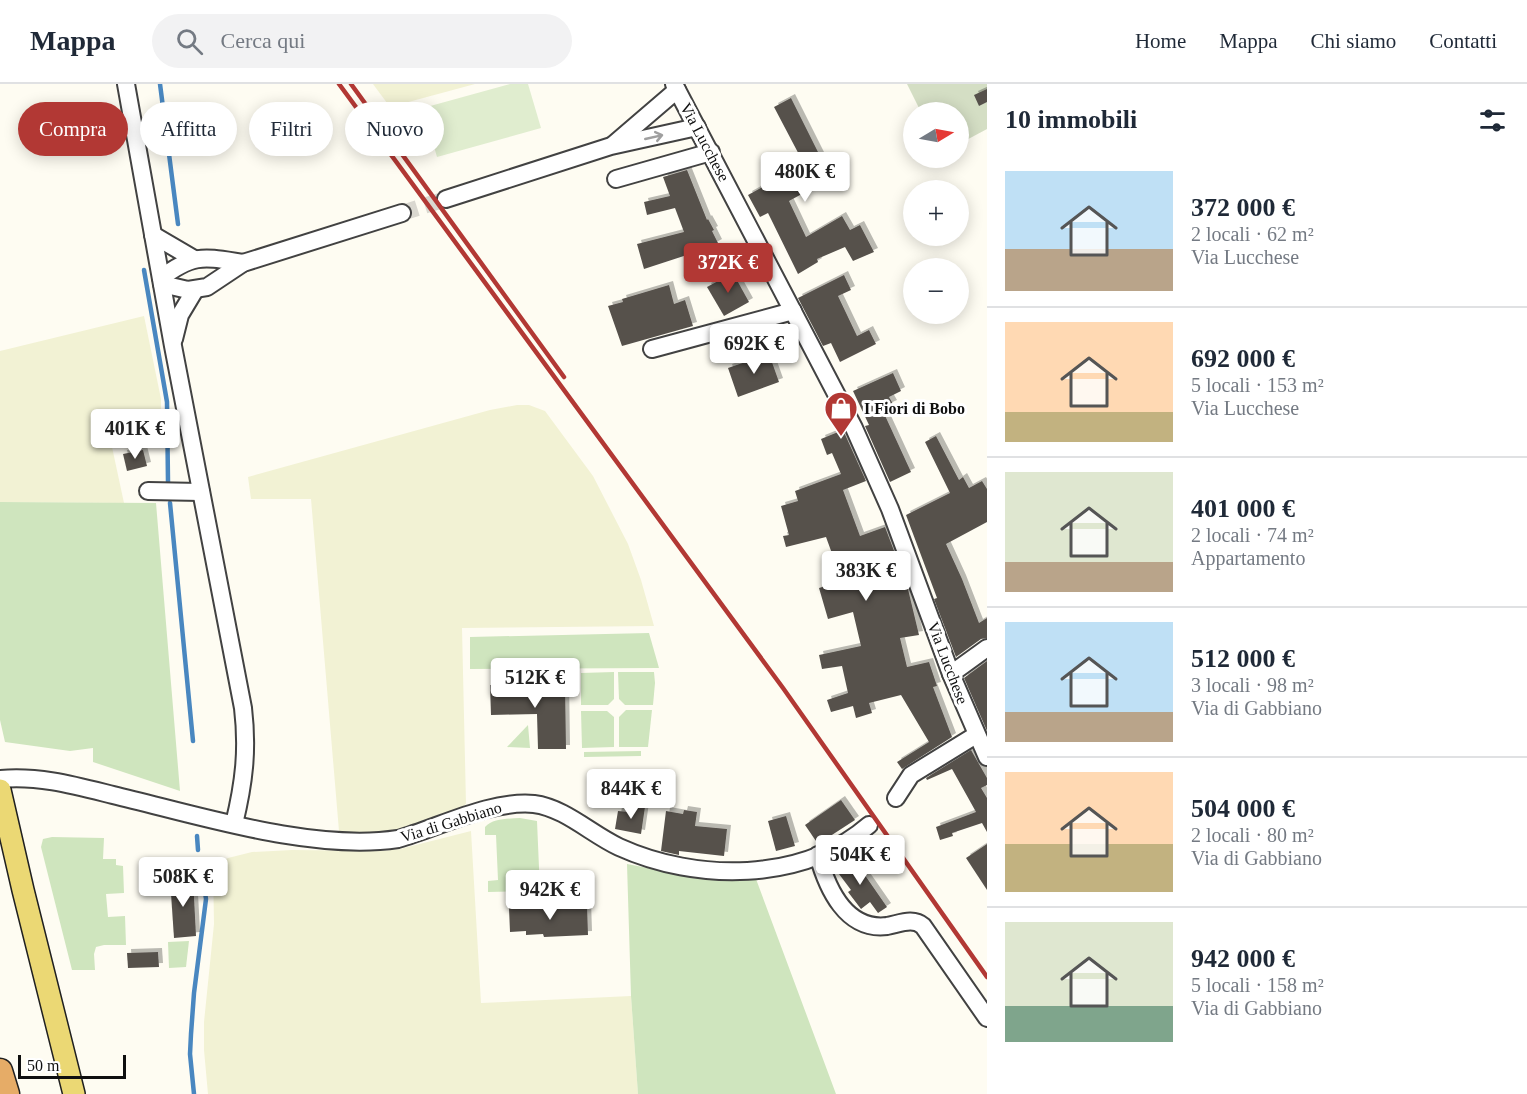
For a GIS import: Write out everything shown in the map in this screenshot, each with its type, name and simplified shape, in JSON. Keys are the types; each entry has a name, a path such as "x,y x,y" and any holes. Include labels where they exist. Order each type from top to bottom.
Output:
{"highway":[{"path":"0,1071 7,1094"}],"main road":[{"path":"0,790 28,913 74,1094"}],"street":[{"path":"126,84 173,346 243,708 245,776 234,824"},
{"path":"611,146 676,87"},
{"name":"Via Lucchese","path":"676,87 854,428 886,499 951,674 987,757"},
{"path":"446,199 611,146 697,127"},
{"path":"616,179 711,152"},
{"path":"161,281 181,289 195,290 212,284 243,263 402,213"},
{"path":"153,236 194,259"},
{"path":"161,281 180,264 194,259 206,258 243,263"},
{"path":"173,346 180,315 195,290"},
{"path":"652,349 793,311"},
{"path":"148,491 201,492"},
{"path":"951,674 987,648"},
{"path":"896,798 908,777 976,735"},
{"name":"Via di Gabbiano","path":"0,779 28,779 87,789 234,824 303,837 340,841 383,841 413,835 488,809 528,804 560,812 619,847 659,862 728,872 788,864 818,855 846,844 869,825"},
{"path":"818,855 824,877 832,892 848,912 860,922 881,926 913,921 923,926 987,1018"}],"green space":[{"path":"373,84 475,84 408,102 386,102"},
{"path":"510,84 528,84 541,128 444,155 444,102"},
{"path":"907,84 987,84 987,129 969,139 969,102 916,102"},
{"path":"144,316 161,399 161,434 112,447 124,503 0,502 0,351"},
{"path":"529,405 545,411 593,476 628,544 654,626 462,628 466,804 454,813 397,832 365,834 339,831 311,499 251,499 248,477 490,410"},
{"path":"0,502 156,503 180,791 93,762 93,748 70,751 5,742 0,720"},
{"path":"649,633 659,668 470,669 470,637"},
{"path":"614,672 614,699 608,705 581,705 581,673"},
{"path":"618,672 654,672 653,705 625,705 619,699"},
{"path":"626,710 652,710 648,747 619,747 619,717"},
{"path":"581,711 607,711 614,717 614,747 582,748"},
{"path":"528,725 530,748 507,747"},
{"path":"641,751 641,756 584,757 584,752"},
{"path":"520,818 537,821 540,891 488,892 488,881 498,880 496,835 485,835 485,827 496,820"},
{"path":"471,831 481,1003 631,996 638,1094 208,1094 204,1022 214,924 213,866 228,858 252,852 382,851 400,849"},
{"path":"52,837 104,838 103,859 116,859 116,865 123,866 124,893 106,894 108,917 125,916 126,945 96,947 95,970 72,970 41,847 43,839"},
{"path":"627,864 706,879 756,879 836,1094 638,1094 631,996"},
{"path":"189,941 186,967 169,968 168,942"}],"building":[{"path":"987,89 987,102 979,106 974,95"},
{"path":"791,98 831,178 789,201 806,237 842,216 850,230 860,225 874,252 853,261 845,247 817,259 818,262 798,274 768,213 760,217 748,195 804,164 774,107"},
{"path":"687,170 718,243 694,256 693,253 644,269 637,244 684,232 675,208 647,215 644,202 670,196 663,177"},
{"path":"733,273 749,302 724,316 707,287"},
{"path":"844,275 851,290 838,296 857,336 869,330 876,344 840,362 831,343 823,346 798,298"},
{"path":"669,285 674,304 685,300 693,326 622,346 608,306 623,302 622,299"},
{"path":"768,351 779,382 738,397 728,368 757,358 756,356"},
{"path":"893,373 901,391 889,397 893,404 882,409 911,472 890,482 865,426 869,425 853,391"},
{"path":"843,430 866,481 843,490 860,536 885,527 907,585 919,635 900,638 907,667 929,662 937,686 933,687 952,737 902,769 897,762 929,742 901,695 869,703 872,713 856,718 853,706 831,712 827,700 848,693 842,666 822,669 819,655 861,646 853,612 828,619 819,588 842,581 826,537 786,547 783,536 789,535 781,506 798,501 795,491 841,474 832,453 827,455 821,439"},
{"path":"936,436 959,480 963,477 969,488 982,481 987,489 987,522 946,544 979,623 987,618 987,638 981,639 956,657 906,515 950,493 925,442"},
{"path":"143,450 147,466 127,471 123,454"},
{"path":"987,661 987,731 964,678"},
{"path":"565,684 566,749 538,749 537,714 491,715 490,685"},
{"path":"971,750 987,778 987,785 981,788 987,798 987,832 982,823 952,833 953,836 940,840 936,827 976,812 952,769 927,780 926,778"},
{"path":"841,800 855,820 818,844 805,825"},
{"path":"630,805 645,807 641,834 615,829 618,811 628,812"},
{"path":"684,810 697,812 695,826 727,829 724,856 679,851 679,855 661,851 666,811 683,814"},
{"path":"786,816 795,846 776,851 768,821"},
{"path":"987,844 987,890 966,858"},
{"path":"853,858 887,907 878,913 870,902 861,909 848,892 851,890 836,870"},
{"path":"193,878 196,936 174,938 170,879"},
{"path":"587,905 588,935 544,937 543,934 526,935 526,931 510,932 509,908"},
{"path":"158,952 159,967 128,968 127,953"}],"waterway":[{"path":"160,84 178,224"},
{"path":"144,270 167,402 168,482"},
{"path":"170,503 193,741"},
{"path":"197,836 198,850"},
{"path":"194,1094 190,1054 191,1034 206,899 200,860"}],"tunnel":[{"path":"402,213 446,199"}],"railway":[{"path":"339,84 783,688 987,977"},
{"path":"351,84 564,377"}],"place":[{"name":"I Fiori di Bobo","path":"841,437"}]}
